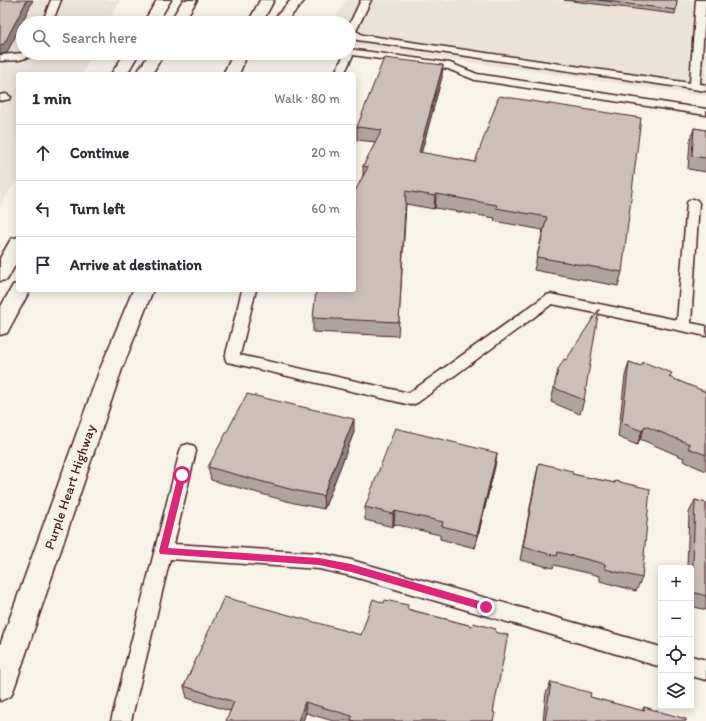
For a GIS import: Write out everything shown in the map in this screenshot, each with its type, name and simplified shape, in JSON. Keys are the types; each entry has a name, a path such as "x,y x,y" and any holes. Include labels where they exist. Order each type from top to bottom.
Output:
{"highway":[{"path":"154,16 164,0"},
{"path":"180,16 190,0"},
{"path":"259,16 267,0"},
{"path":"284,16 298,0"},
{"path":"120,72 128,60"},
{"path":"145,72 153,60"},
{"path":"232,71 238,60"},
{"path":"232,71 242,60"},
{"path":"0,275 16,247"},
{"path":"0,328 19,292"},
{"name":"Purple Heart Highway","path":"0,686 111,369 142,292"}],"lane":[{"path":"50,16 56,0"},
{"path":"356,21 366,0"},
{"path":"695,87 703,17 701,0"},
{"path":"356,36 360,38 706,88"},
{"path":"356,53 450,66 475,77 706,112"},
{"path":"0,58 16,57"},
{"path":"340,72 346,60"},
{"path":"684,326 693,203"},
{"path":"248,292 232,358 411,399 550,299 706,331"},
{"path":"121,721 188,451"},
{"path":"163,551 319,561 351,568 658,656"},
{"path":"694,667 706,670"}],"shaded area":[{"path":"0,0 120,0 112,16 16,16 16,60 89,60 83,72 16,72 16,181 0,206"},
{"path":"346,0 706,0 706,96 356,46 356,16 337,16"}],"building":[{"path":"0,0 27,0 19,16 16,16 16,21 4,44 0,45"},
{"path":"598,0 677,0 676,10"},
{"path":"384,58 443,65 419,152 475,162 499,96 641,118 622,272 537,257 547,217 496,208 497,205 436,194 435,196 406,191 399,322 313,318 316,292 356,292 356,189 368,167 363,166 382,130 357,127"},
{"path":"694,128 706,130 706,158 692,156"},
{"path":"599,309 584,400 554,388 558,370 564,359 566,360"},
{"path":"629,362 641,366 643,362 672,373 669,377 706,392 706,455 688,448 690,444 645,426 642,431 622,423"},
{"path":"247,394 354,419 323,496 293,490 208,467"},
{"path":"395,428 497,453 477,535 442,526 443,522 395,511 393,514 365,507"},
{"path":"539,463 572,471 572,474 615,483 615,481 650,489 642,578 605,569 605,564 558,552 557,556 523,547"},
{"path":"695,500 706,503 706,596 694,593 693,565"},
{"path":"224,597 361,635 373,599 384,603 385,600 408,605 407,609 472,626 473,623 496,629 495,632 508,635 493,712 495,713 493,721 355,721 351,720 352,716 305,702 298,721 226,721 234,702 184,686"},
{"path":"551,682 591,693 590,697 644,711 644,707 686,719 686,721 545,721"}],"route":[{"path":"182,475 163,551 319,561 351,568 486,607"}]}
